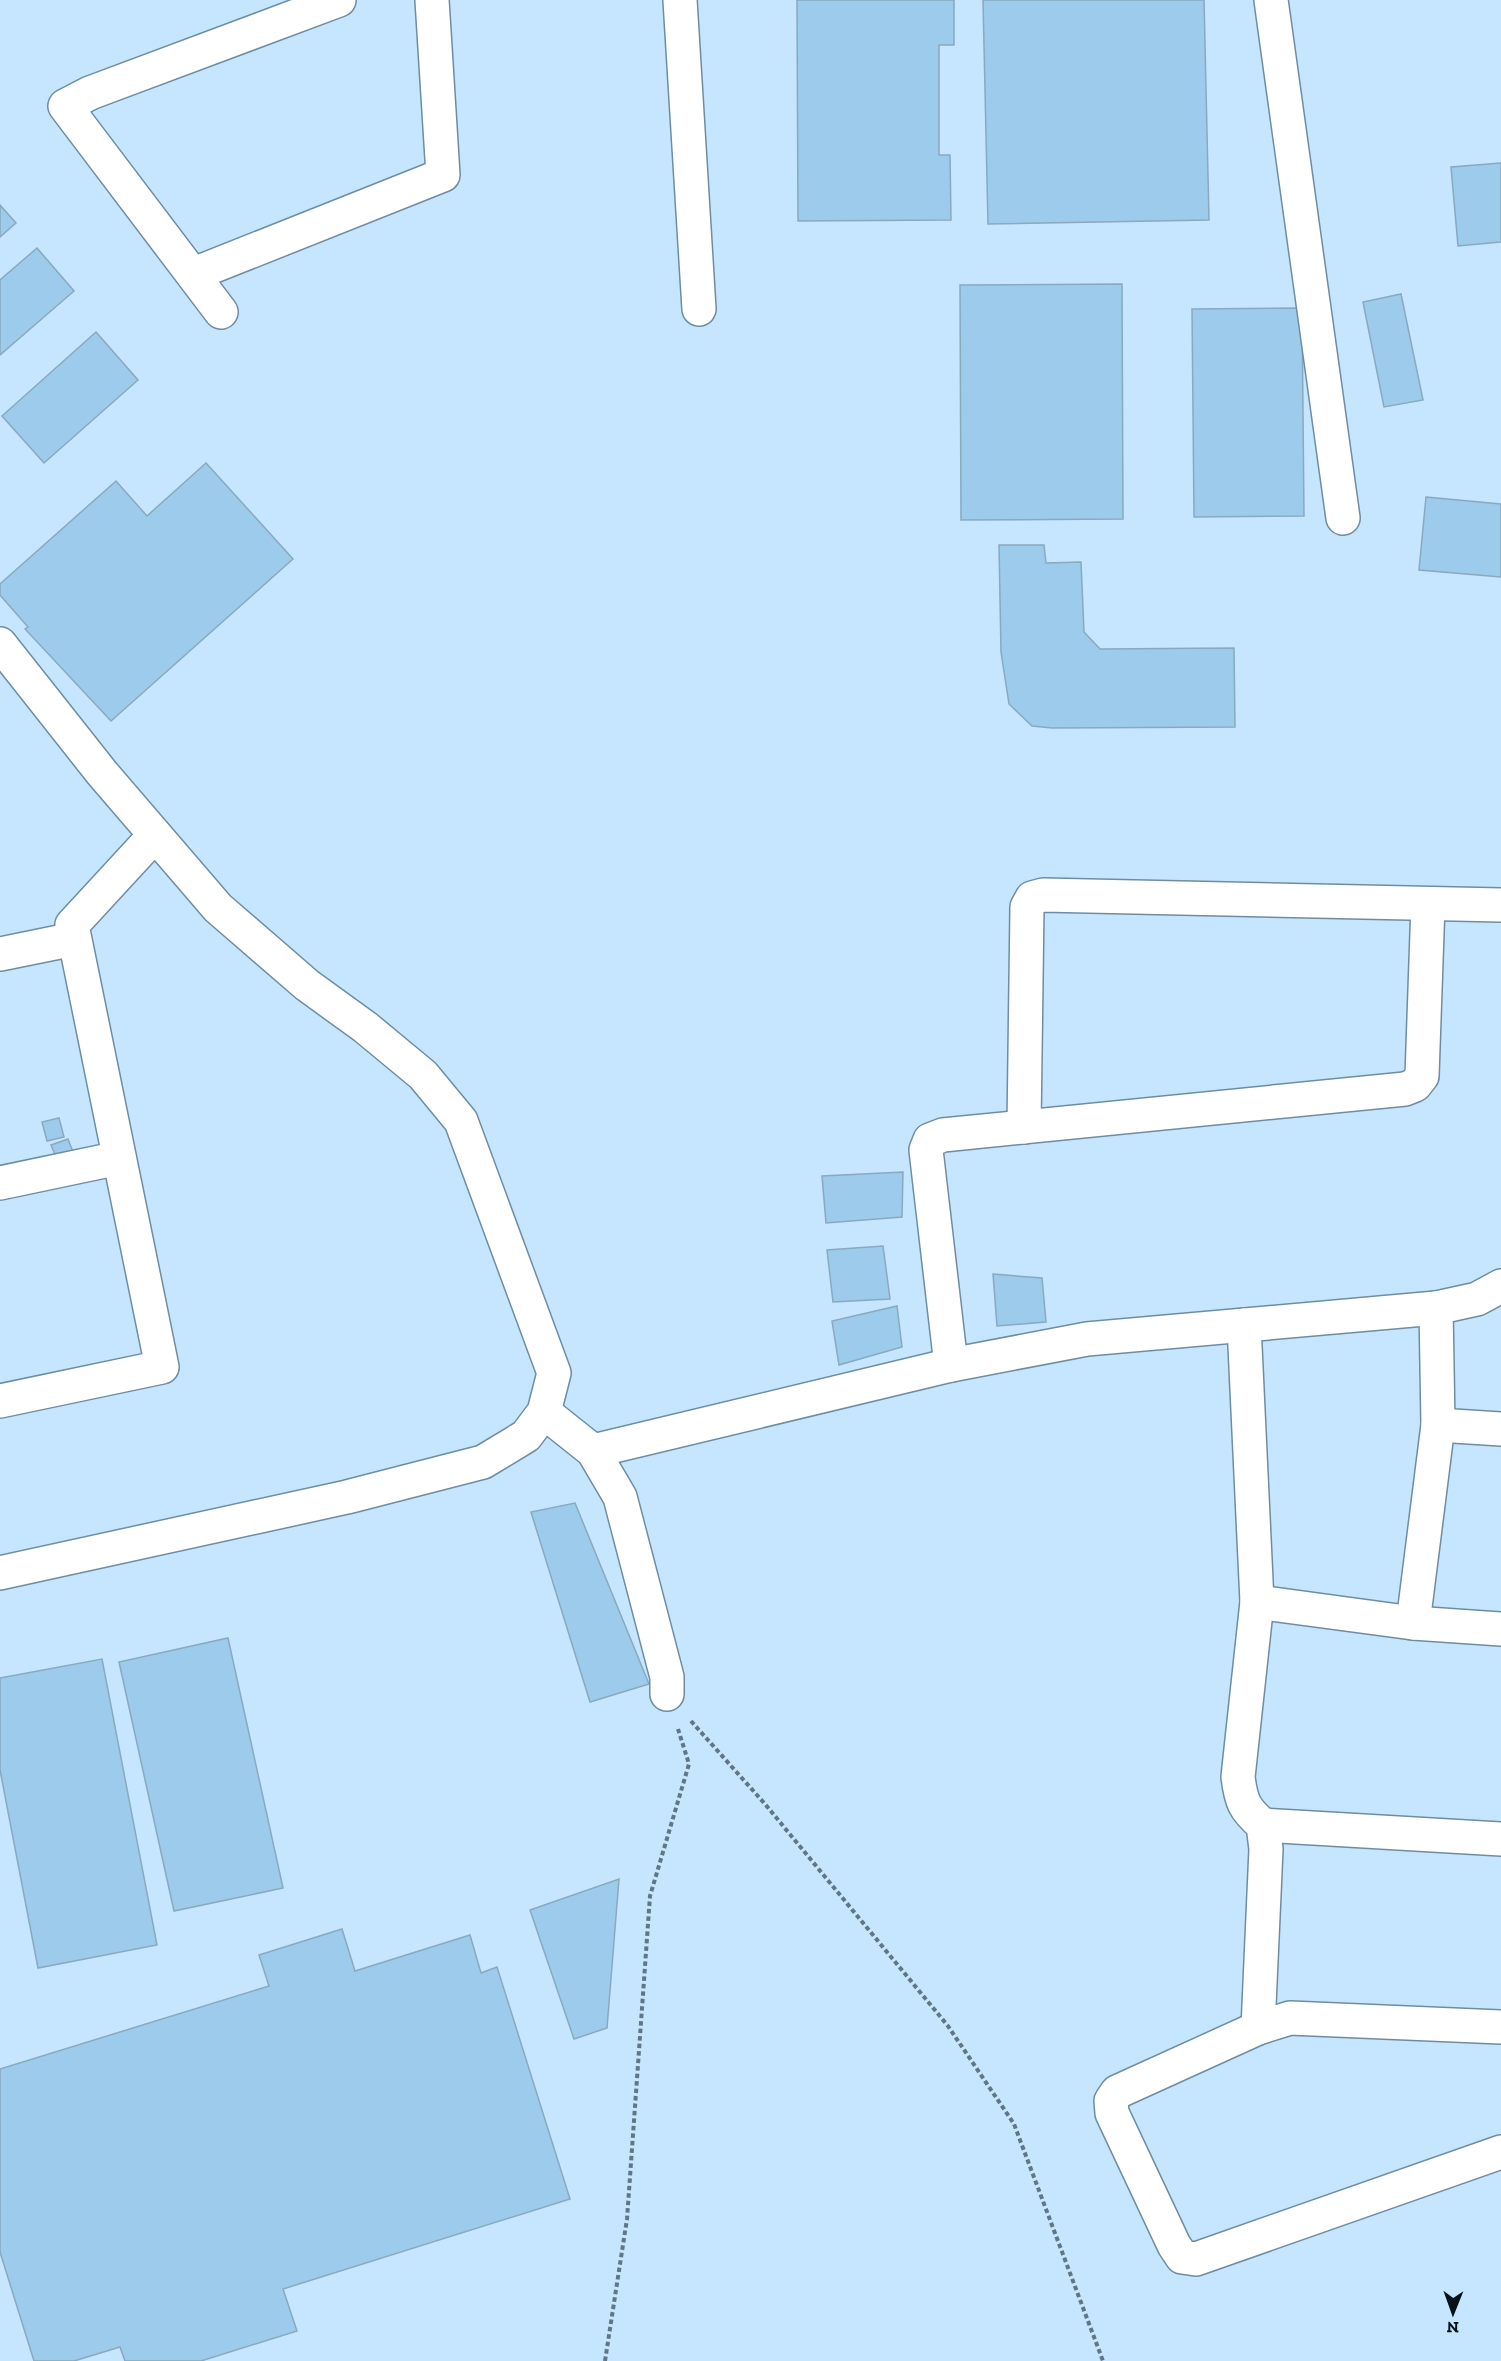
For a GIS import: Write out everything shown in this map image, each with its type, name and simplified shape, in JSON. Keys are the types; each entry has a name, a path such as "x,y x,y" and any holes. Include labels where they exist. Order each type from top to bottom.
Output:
{"street":[{"path":"221,312 65,106 90,93 339,0"},
{"path":"194,274 443,174 432,0"},
{"path":"680,0 699,309"},
{"path":"1272,0 1343,518"},
{"path":"0,644 102,772 218,908 307,985 365,1027 423,1075 461,1121 554,1373 544,1412 526,1436 483,1461 347,1497 0,1573"},
{"path":"0,1401 162,1367 72,925 155,835"},
{"path":"1024,1127 1027,907 1032,898 1043,895 1501,905"},
{"path":"951,1365 926,1150 930,1140 943,1135 1405,1089 1415,1085 1422,1076 1428,904"},
{"path":"0,954 74,939"},
{"path":"0,1183 119,1158"},
{"path":"593,1451 951,1365 1087,1339 1436,1308 1477,1299 1501,1286"},
{"path":"1413,1623 1438,1425 1436,1308"},
{"path":"1244,1325 1257,1602 1238,1777 1241,1799 1250,1814 1263,1825 1501,1839"},
{"path":"544,1412 593,1451 620,1497 667,1677 667,1694"},
{"path":"1438,1425 1501,1429"},
{"path":"1257,1602 1413,1623 1501,1629"},
{"path":"1258,2028 1266,1849 1263,1825"},
{"path":"1501,2027 1302,2017 1279,2021 1258,2028 1117,2092 1111,2101 1112,2113 1173,2245 1182,2257 1196,2259 1501,2152"}],"path":[{"path":"604,2361 627,2219 650,1896 690,1764 667,1694"},
{"path":"667,1694 765,1804 948,2026 1014,2124 1103,2361"}],"building":[{"path":"797,0 954,0 954,45 939,45 939,155 950,155 951,220 798,221"},
{"path":"983,0 1204,0 1209,220 988,224"},
{"path":"1501,163 1501,242 1458,246 1451,167"},
{"path":"0,205 16,223 0,237"},
{"path":"37,248 74,291 0,355 0,280"},
{"path":"1122,284 1123,519 961,520 960,285"},
{"path":"1401,294 1423,400 1384,407 1363,302"},
{"path":"1302,308 1304,516 1194,517 1192,309"},
{"path":"96,332 138,380 44,463 2,416"},
{"path":"206,463 293,559 111,721 25,629 28,627 0,595 0,584 116,481 147,516"},
{"path":"1426,497 1501,504 1501,577 1419,570"},
{"path":"999,545 1044,545 1046,563 1081,562 1084,632 1100,649 1234,648 1235,727 1052,728 1032,726 1009,704 1001,652"},
{"path":"59,1118 64,1137 47,1141 42,1122"},
{"path":"68,1139 75,1157 59,1164 51,1145"},
{"path":"903,1172 902,1217 826,1223 822,1176"},
{"path":"883,1246 890,1299 833,1302 827,1250"},
{"path":"993,1274 1042,1278 1046,1322 997,1326"},
{"path":"897,1306 902,1347 839,1365 832,1321"},
{"path":"575,1503 649,1684 590,1702 531,1512"},
{"path":"228,1638 283,1888 174,1911 119,1662"},
{"path":"102,1659 157,1945 38,1968 0,1770 0,1678"},
{"path":"619,1879 607,2028 574,2039 530,1910"},
{"path":"342,1929 355,1971 470,1935 481,1973 497,1967 570,2199 283,2289 297,2331 201,2361 125,2361 120,2347 74,2361 34,2361 0,2252 0,2069 269,1986 259,1955"}]}
